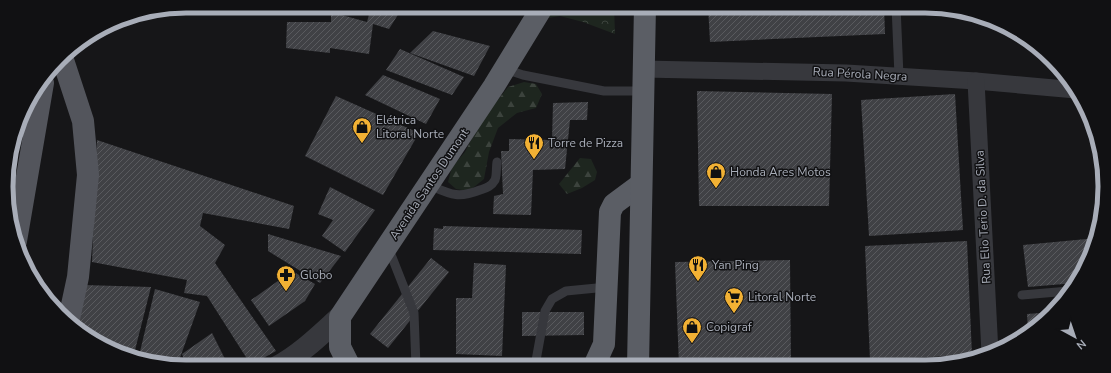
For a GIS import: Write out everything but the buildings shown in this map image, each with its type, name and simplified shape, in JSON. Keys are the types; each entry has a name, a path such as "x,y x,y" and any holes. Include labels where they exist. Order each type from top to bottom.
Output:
{"highway":[{"name":"Avenida Santos Dumont","path":"340,317 505,69 539,13"},
{"path":"638,360 642,184 642,91 645,13"},
{"path":"597,360 604,344 610,212 614,204 642,184"},
{"path":"340,317 340,346 347,360"}],"main road":[{"path":"64,64 83,122 88,175 78,277 70,315"},
{"path":"18,228 42,90"}],"street":[{"name":"Rua Pérola Negra","path":"643,68 846,73 976,81 1068,89"},
{"name":"Rua Elio Terio D. da Silva","path":"976,81 990,347"},
{"path":"289,360 308,346 340,317"}],"lane":[{"path":"896,13 899,76"},
{"path":"505,69 523,75 604,90 642,91"},
{"path":"429,185 452,195 464,196 476,192 491,186 495,179 497,162"},
{"path":"388,246 414,314 416,360"},
{"path":"536,360 545,312 552,299 566,291 607,287"},
{"path":"1022,295 1062,292"}],"green space":[{"path":"540,13 614,13 615,34 583,22 560,16 536,20"},
{"path":"524,82 536,84 542,94 536,108 517,113 498,128 489,152 484,179 469,191 456,189 448,182 452,167 465,152 479,124 508,87"},
{"path":"580,158 591,159 597,172 595,180 582,188 567,194 559,184"}],"place":[{"name":"Elétrica Litoral Norte","path":"362,144"},
{"name":"Torre de Pizza","path":"534,160"},
{"name":"Honda Ares Motos","path":"716,189"},
{"name":"Yan Ping","path":"698,282"},
{"name":"Globo","path":"286,292"},
{"name":"Litoral Norte","path":"734,314"},
{"name":"Copigraf","path":"692,344"}]}
